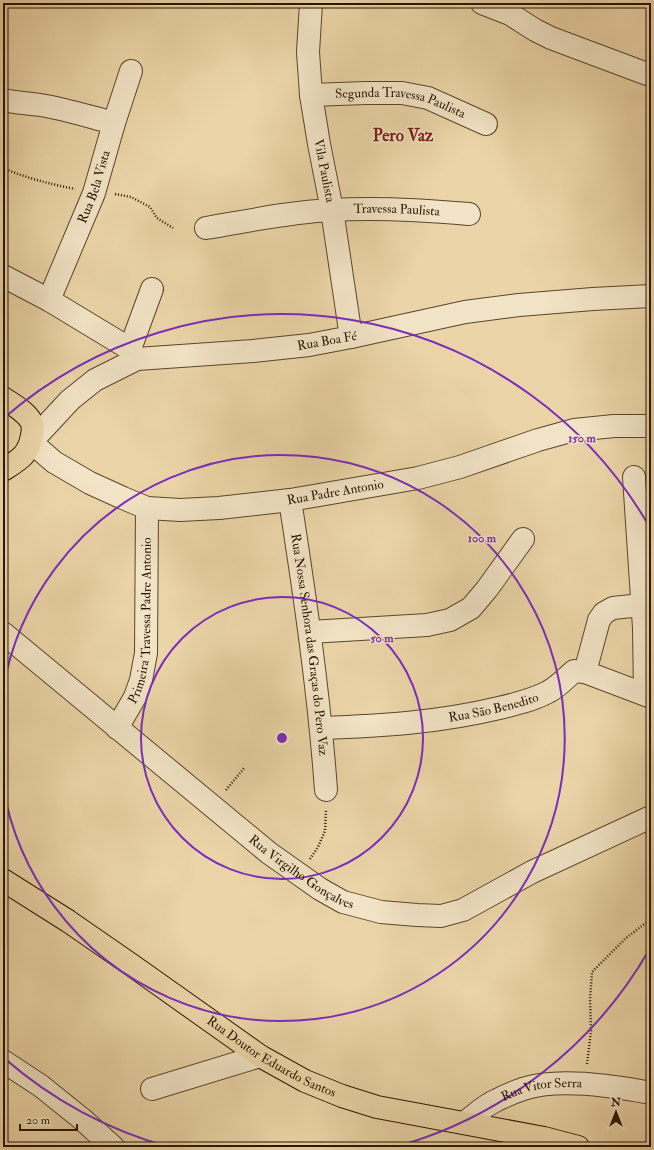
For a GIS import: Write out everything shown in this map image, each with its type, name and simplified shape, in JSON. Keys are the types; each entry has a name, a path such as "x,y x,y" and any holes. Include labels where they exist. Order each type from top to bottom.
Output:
{"main road":[{"path":"3,398 26,415 31,422 33,431 27,452 3,470"},
{"name":"Rua Doutor Eduardo Santos","path":"3,880 68,921 260,1056 304,1081 342,1096 377,1107 544,1138 578,1147"}],"street":[{"name":"Vila Paulista","path":"311,3 308,52 311,95 332,210 351,337"},
{"path":"482,3 510,14 551,38 647,74"},
{"name":"Rua Bela Vista","path":"49,300 94,193 131,71"},
{"name":"Segunda Travessa Paulista","path":"311,95 402,93 428,98 486,124"},
{"path":"3,100 70,111 114,123"},
{"name":"Travessa Paulista","path":"206,228 289,214 332,210 434,211 469,214"},
{"path":"3,276 49,300 134,354 152,289"},
{"name":"Rua Boa Fé","path":"31,442 70,400 134,354 253,351 308,345 472,311 518,305 651,296"},
{"name":"Rua Padre Antonio","path":"31,442 54,462 90,483 147,508 180,510 219,508 290,500 432,474 460,467 538,440 574,430 614,426 651,426"},
{"path":"634,477 645,544 641,605 649,693 585,672 599,620 604,612 613,608 641,605"},
{"name":"Rua Nossa Senhora das Graças do Pero Vaz","path":"290,500 310,632 322,728 326,790"},
{"name":"Primeira Travessa Padre Antonio","path":"117,728 135,697 141,680 146,654 147,508"},
{"path":"310,632 428,625 450,620 471,608 487,589 523,539"},
{"name":"Rua Virgilho Gonçalves","path":"3,633 269,853 320,889 343,902 381,912 417,915 441,916 463,910 532,872 651,817"},
{"name":"Rua São Benedito","path":"322,728 414,723 471,715 532,700 550,692 574,671 585,672"},
{"path":"152,1089 260,1056"},
{"path":"3,1061 41,1086 82,1119 113,1147"},
{"name":"Rua Vitor Serra","path":"464,1123 495,1100 523,1088 554,1084 584,1084 620,1087 651,1094"}],"path":[{"path":"213,806 245,767"},
{"path":"299,874 318,847 325,831 326,790"},
{"path":"584,1084 591,1031 590,998 592,972 626,938 651,919"}],"district":[{"name":"Pero Vaz","path":"403,135"}]}
